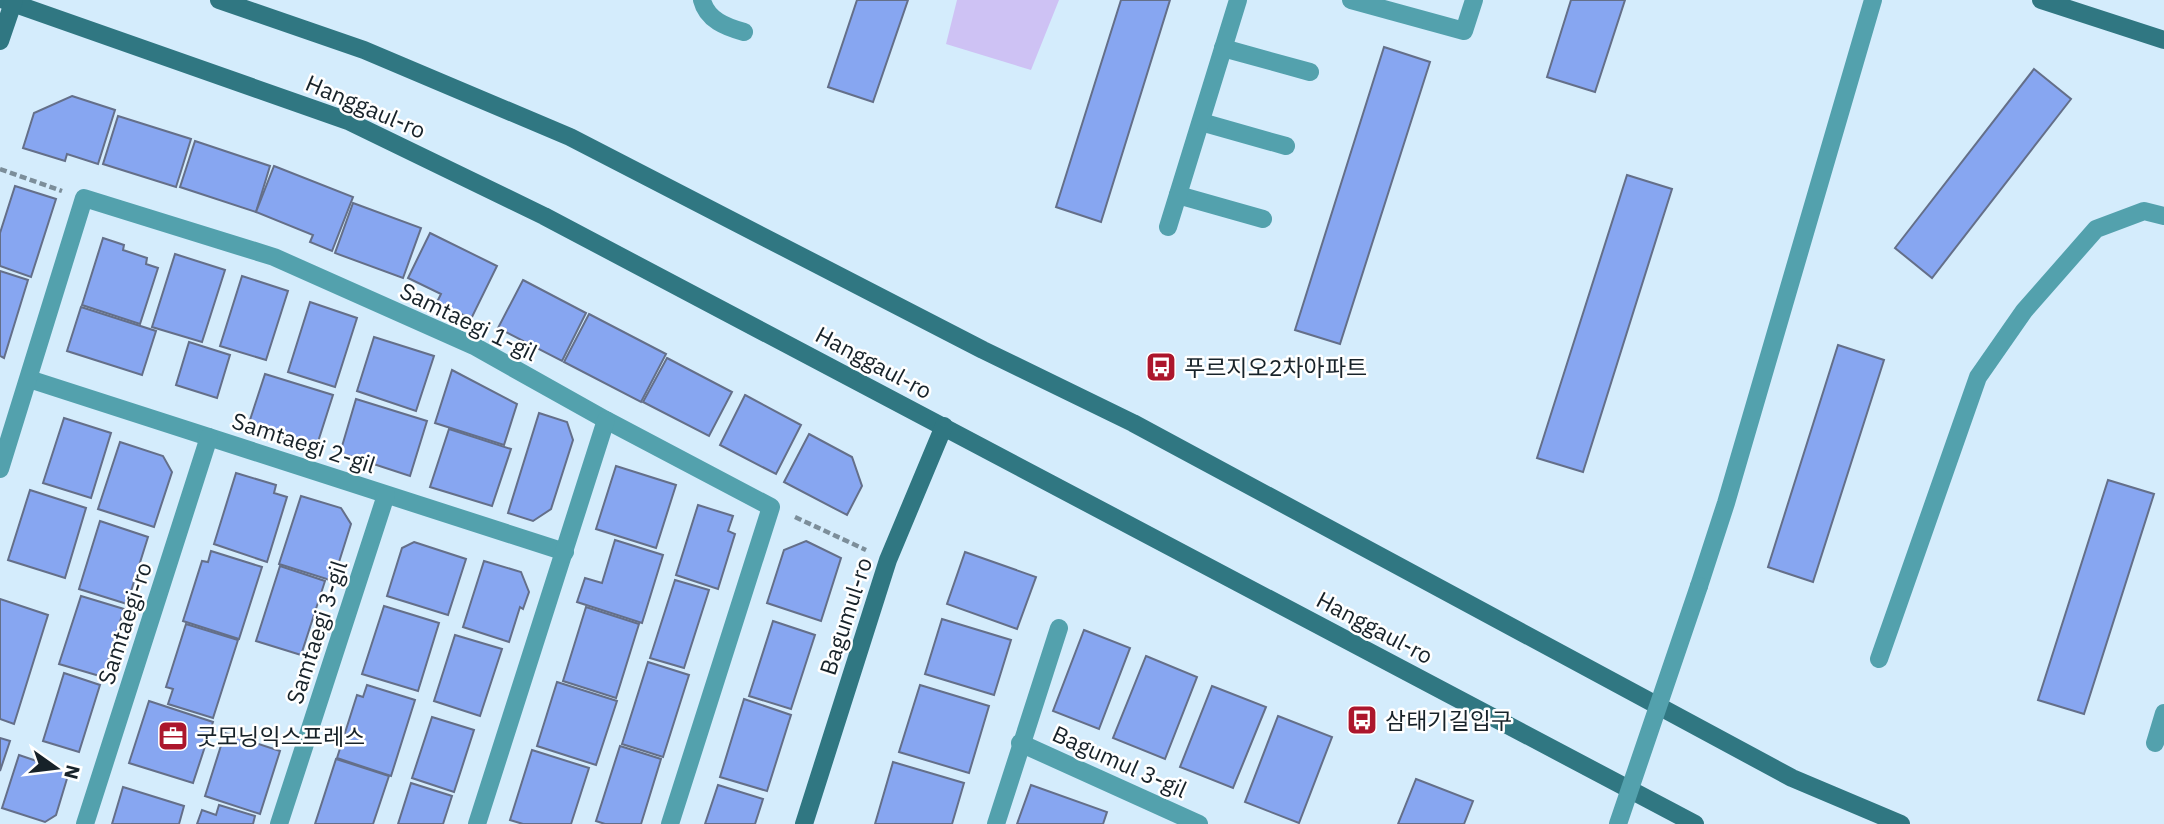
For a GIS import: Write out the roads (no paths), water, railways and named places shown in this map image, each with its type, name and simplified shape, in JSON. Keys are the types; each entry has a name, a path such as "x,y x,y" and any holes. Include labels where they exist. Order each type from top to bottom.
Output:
{"main road":[{"name":"Hanggaul-ro","path":"219,0 364,50 570,137 983,351 1133,423 1792,778 1901,824"},
{"path":"2041,0 2164,40"},
{"name":"Hanggaul-ro","path":"10,1 348,121 544,216 1695,824"},
{"path":"0,41 10,1"},
{"name":"Bagumul-ro","path":"804,824 888,560 944,426"}],"street":[{"path":"702,0 704,8 722,27 744,32"},
{"path":"1168,227 1238,0"},
{"path":"1351,0 1464,32 1474,0"},
{"path":"1618,824 1726,503 1873,0"},
{"path":"1223,48 1310,72"},
{"path":"1201,122 1286,146"},
{"path":"1178,195 1263,219"},
{"name":"Samtaegi 1-gil","path":"29,379 84,198 274,257 474,346 606,420 771,507 670,824"},
{"path":"1879,659 1978,377 2024,311 2096,229 2144,211 2164,216"},
{"path":"0,469 29,379"},
{"name":"Samtaegi 2-gil","path":"29,379 565,552"},
{"path":"477,824 606,420"},
{"name":"Samtaegi-ro","path":"85,824 209,437"},
{"name":"Samtaegi 3-gil","path":"279,824 386,495"},
{"name":"Bagumul 3-gil","path":"996,824 1059,628"},
{"path":"2155,743 2164,713"},
{"name":"Bagumul 3-gil","path":"1020,743 1199,824"}],"place":[{"name":"푸르지오2차아파트","path":"1161,367"},
{"name":"삼태기길입구","path":"1362,720"},
{"name":"굿모닝익스프레스","path":"173,736"}]}
